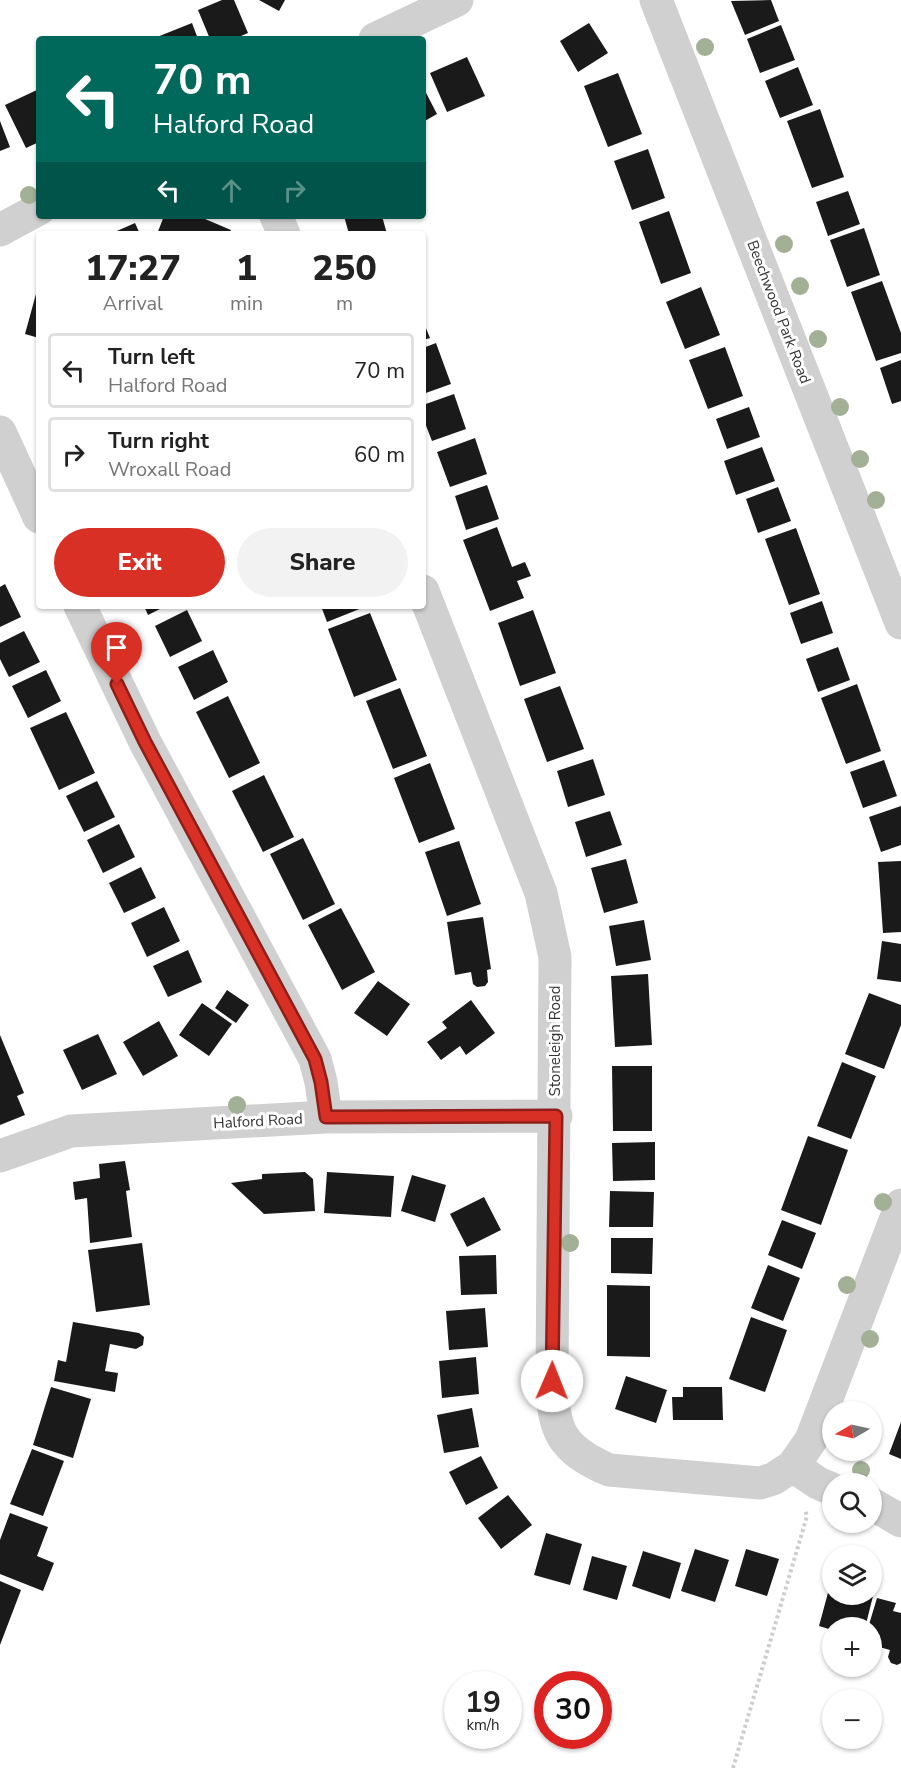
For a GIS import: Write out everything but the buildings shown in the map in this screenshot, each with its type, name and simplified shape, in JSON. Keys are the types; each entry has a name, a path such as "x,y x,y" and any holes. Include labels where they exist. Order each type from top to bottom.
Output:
{"street":[{"path":"379,36 416,9 458,0"},
{"name":"Beechwood Park Road","path":"656,0 901,623"},
{"path":"0,230 36,211"},
{"path":"0,432 36,510"},
{"name":"Stoneleigh Road","path":"426,599 541,893 555,957 553,1404 555,1423 564,1438 589,1461 609,1470 760,1483 773,1479 793,1466"},
{"path":"81,609 145,742 315,1059 326,1117"},
{"name":"Halford Road","path":"0,1156 71,1131 326,1117 556,1116"},
{"path":"822,1485 793,1466 811,1440 901,1205"},
{"path":"882,1510 901,1521"}],"path":[{"path":"734,1768 807,1516 793,1466"}],"route":[{"path":"117,684 145,742 315,1059 326,1117 556,1116 552,1381"}]}
